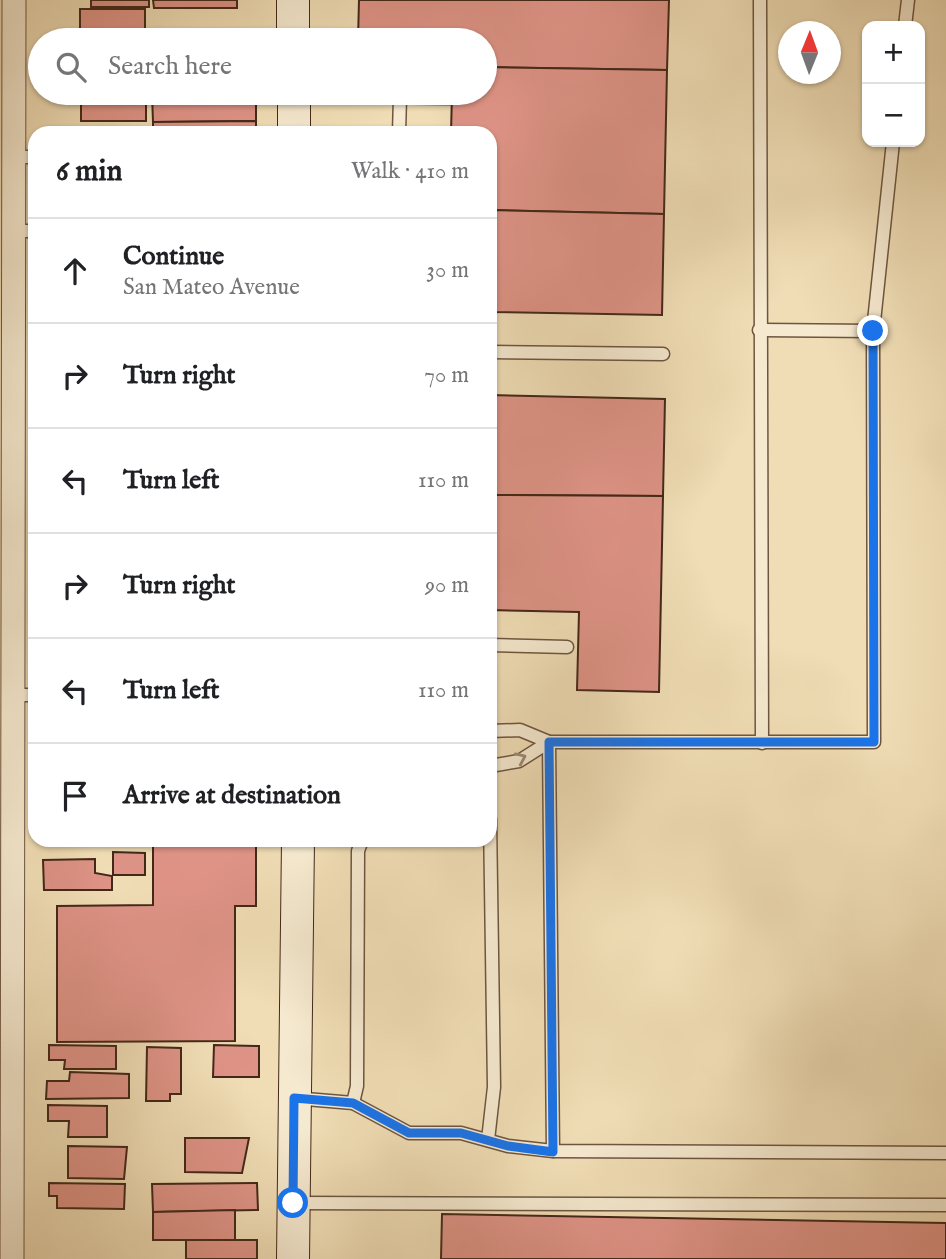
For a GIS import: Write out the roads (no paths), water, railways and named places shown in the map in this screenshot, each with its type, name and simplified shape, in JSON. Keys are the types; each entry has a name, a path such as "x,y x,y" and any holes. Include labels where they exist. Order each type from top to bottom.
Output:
{"main road":[{"path":"293,0 293,28"},
{"path":"294,105 294,126"},
{"path":"293,1259 298,847"}],"street":[{"path":"8,1249 24,695 16,488 16,236 24,157 14,0"}],"lane":[{"path":"760,0 762,743"},
{"path":"906,21 908,0"},
{"path":"399,126 400,105"},
{"path":"497,731 520,730 549,742 874,742 873,331 892,147"},
{"path":"759,330 873,331"},
{"path":"497,352 663,354"},
{"path":"497,645 567,647"},
{"path":"497,765 519,761 549,742"},
{"path":"549,742 553,1152"},
{"path":"353,1103 357,1086 359,847"},
{"path":"488,1140 494,1087 490,847"},
{"path":"294,1098 353,1103 409,1133 461,1133 508,1146 553,1152 946,1153"},
{"path":"293,1203 946,1205"}]}
